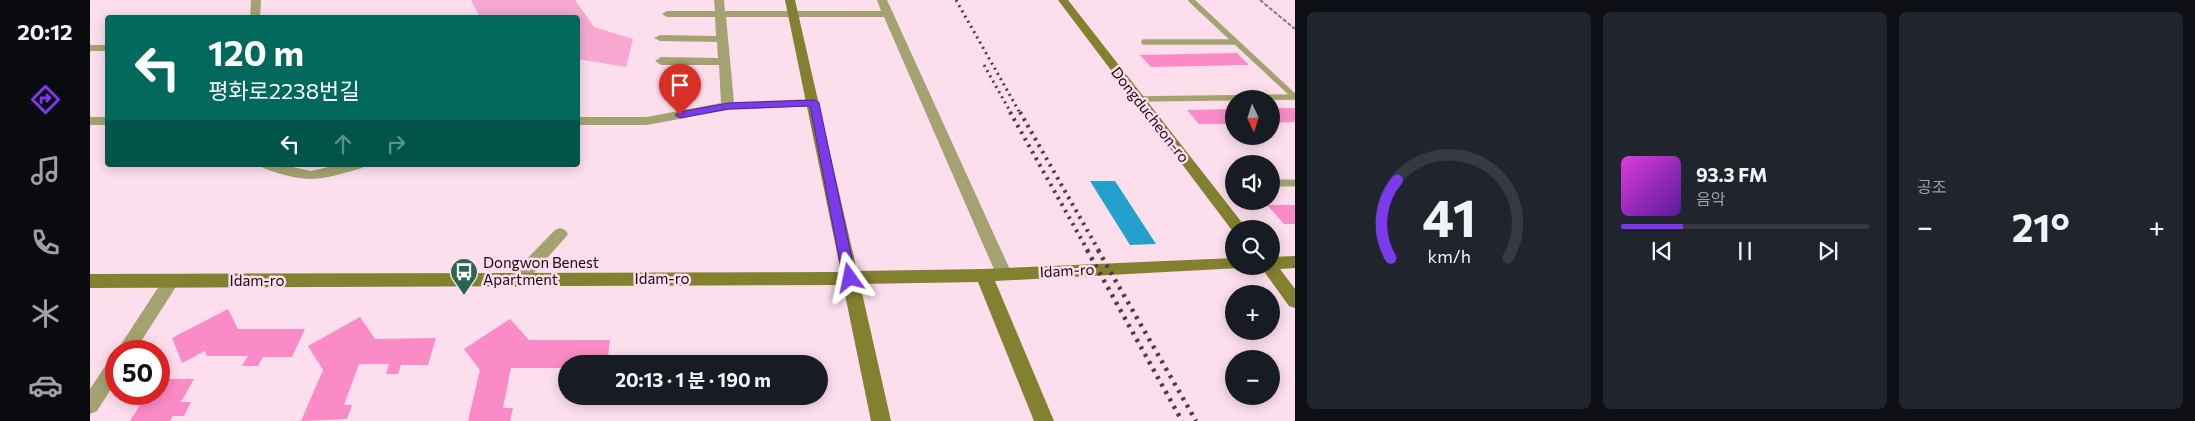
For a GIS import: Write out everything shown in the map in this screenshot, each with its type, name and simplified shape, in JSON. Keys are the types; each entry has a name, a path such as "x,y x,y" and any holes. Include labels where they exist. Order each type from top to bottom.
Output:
{"street":[{"path":"255,15 256,0"},
{"path":"719,0 728,106"},
{"path":"882,0 1004,274"},
{"name":"Dongducheon-ro","path":"1063,0 1137,99 1232,220"},
{"path":"791,7 814,103 881,421"},
{"path":"667,14 720,15 791,7 888,14"},
{"path":"660,38 722,39"},
{"path":"90,48 105,48"},
{"path":"661,61 724,62"},
{"path":"580,121 647,121 728,106 814,103"},
{"path":"90,132 99,121"},
{"path":"274,167 294,174 311,176 349,167"},
{"path":"517,280 560,234"},
{"path":"1280,262 1295,262"},
{"name":"Idam-ro","path":"90,281 850,278 984,275 1225,264"},
{"path":"984,275 1044,421"},
{"path":"1275,275 1295,301"},
{"path":"132,340 171,282"},
{"path":"90,405 105,382"}],"lane":[{"path":"1191,0 1295,97"},
{"path":"1144,42 1236,42"},
{"path":"1137,99 1295,97"},
{"path":"1280,183 1295,183"}],"path":[{"path":"1260,0 1295,29"}],"shaded area":[{"path":"471,0 575,0 594,27 633,39 626,67 580,59 580,15 479,15"}],"water":[{"path":"1090,181 1115,181 1156,244 1130,245"}],"building":[{"path":"1237,53 1249,65 1151,67 1140,55"},
{"path":"1280,108 1295,108 1295,122 1280,123"},
{"path":"1225,109 1225,124 1199,124 1187,110"},
{"path":"1280,205 1295,205 1295,224 1284,224 1271,210 1280,210"},
{"path":"228,309 238,329 305,329 292,357 263,357 258,366 242,366 248,356 207,356 205,351 182,363 172,338"},
{"path":"360,317 375,339 436,338 428,365 401,365 398,374 386,374 389,364 359,364 344,405 352,405 347,419 301,421 323,370 308,346"},
{"path":"510,319 529,340 610,340 608,355 558,355 558,368 511,368 503,408 513,408 510,421 468,421 480,370 464,349"},
{"path":"170,379 194,379 181,402 191,402 184,416 173,416 170,421 130,421 140,405 170,405"}],"railway":[{"path":"956,0 1020,113"},
{"path":"984,65 1011,113"},
{"path":"1010,112 1088,251"},
{"path":"1020,112 1099,251"},
{"path":"1087,250 1182,421"},
{"path":"1098,250 1196,421"}],"place":[{"name":"Dongwon Benest Apartment","path":"464,296"}],"route":[{"path":"680,115 728,106 814,103 850,278"}]}
